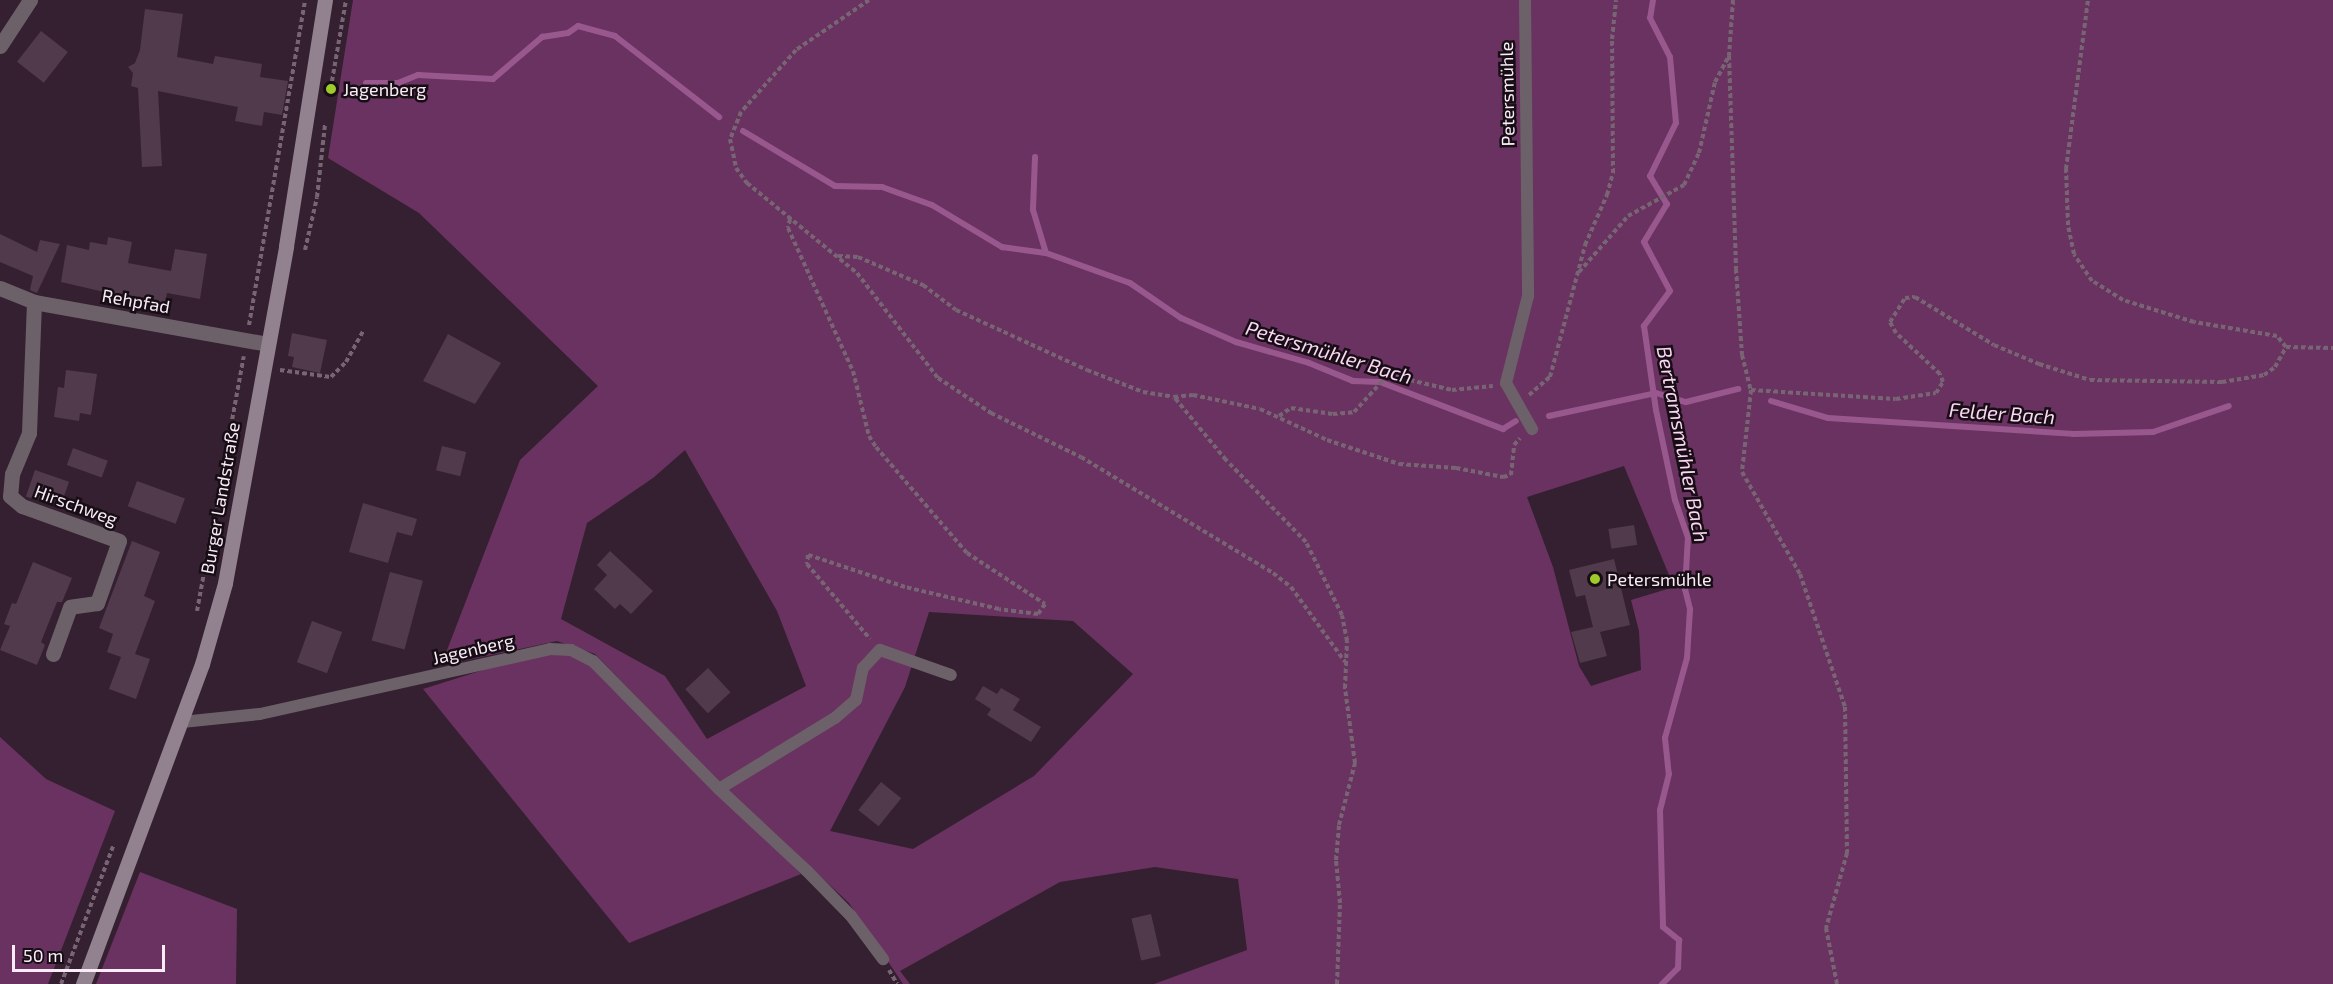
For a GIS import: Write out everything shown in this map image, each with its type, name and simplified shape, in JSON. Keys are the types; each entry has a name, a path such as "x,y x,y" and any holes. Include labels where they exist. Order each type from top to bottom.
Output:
{"main road":[{"name":"Burger Landstraße","path":"83,984 182,722 225,583 326,0"}],"street":[{"path":"0,46 30,0"},
{"name":"Rehpfad","path":"0,288 34,302 267,344"},
{"name":"Hirschweg","path":"34,302 29,433 12,474 9,496 22,506 119,541 97,603 70,607 52,654"}],"lane":[{"name":"Petersmühle","path":"1506,383 1528,296 1525,0"},
{"path":"1506,383 1532,429"},
{"name":"Jagenberg","path":"182,722 260,714 550,649 572,650 593,661 719,789 851,916 883,959"},
{"path":"719,789 835,718 856,700 863,668 880,650 951,675"}],"path":[{"path":"195,617 247,341 305,0"},
{"path":"331,88 346,0"},
{"path":"869,0 796,50 763,83 733,125 730,139 736,168 754,189 838,256 872,289 920,357 958,392 1028,434 1081,457 1250,557 1291,587 1345,662"},
{"path":"1517,399 1539,391 1550,377 1585,246 1601,211 1613,173 1612,39 1616,0"},
{"path":"1733,0 1729,56 1736,270 1742,355 1752,390 1742,472 1800,574 1845,707 1847,853 1826,928 1837,984"},
{"path":"2088,0 2066,169 2068,225 2074,254 2092,281 2122,300 2194,322 2271,333 2282,339 2286,347"},
{"path":"1579,272 1628,216 1684,185 1699,153 1715,82 1729,56"},
{"path":"317,197 326,121"},
{"path":"790,219 788,228 853,371 869,436 876,447 968,553 1045,604 1038,614 999,609 905,587 808,555 807,564 880,650"},
{"path":"838,256 858,257 902,275 936,293 956,310 1087,370 1143,392 1174,397 1193,395 1227,401 1279,416 1327,440 1399,465 1456,468 1503,477 1511,475 1514,445 1532,429"},
{"path":"1752,390 1896,399 1935,393 1943,382 1940,374 1896,333 1890,322 1905,298 1915,297 1994,345 2039,364 2090,380 2183,384 2243,379 2270,371 2286,347"},
{"path":"278,370 331,377 346,362 364,330"},
{"path":"2286,347 2333,348"},
{"path":"1279,416 1291,408 1333,414 1354,412 1388,375 1461,391 1506,383"},
{"path":"1174,397 1226,460 1296,529 1317,558 1342,615 1346,632 1345,662 1355,763 1341,816 1335,860 1340,903 1337,984"},
{"path":"61,984 116,838"}],"shaded area":[{"path":"353,0 2333,0 2333,984 1154,984 1247,950 1238,879 1155,867 1060,882 900,971 910,984 903,984 849,903 714,777 595,654 557,641 449,664 444,658 520,460 598,386 419,213 328,158","holes":["685,450 777,611 806,686 707,739 665,676 561,619 587,523 653,478","1624,466 1674,587 1631,600 1639,631 1641,670 1591,686 1579,666 1553,567 1527,497","929,612 1073,621 1133,674 1034,776 913,849 830,831 905,687"]},
{"path":"550,649 593,661 801,874 629,943 423,689"},
{"path":"0,737 46,779 115,811 48,984 0,984"},
{"path":"140,872 237,909 236,984 96,984"}],"building":[{"path":"145,9 183,14 177,57 213,64 215,56 262,64 260,77 288,81 282,115 264,112 262,126 235,121 238,107 158,91 162,166 142,167 138,88 131,86 133,73 128,67 135,63 140,50"},
{"path":"41,31 68,52 44,83 17,62"},
{"path":"0,234 37,252 40,240 60,244 37,293 30,290 33,276 0,262"},
{"path":"108,237 132,242 128,263 171,271 175,249 207,254 200,299 167,293 165,306 61,282 67,245 89,250 90,242 107,245"},
{"path":"292,333 327,340 320,373 292,367 294,357 288,356"},
{"path":"448,334 501,363 475,404 423,381"},
{"path":"66,370 97,374 91,415 80,413 79,421 54,417 58,387 64,388"},
{"path":"442,446 466,452 460,476 436,470"},
{"path":"73,448 108,461 102,478 67,465"},
{"path":"35,470 69,482 60,508 26,496"},
{"path":"137,481 185,498 176,524 128,506"},
{"path":"363,503 417,519 412,536 397,532 388,563 349,552"},
{"path":"1634,525 1637,545 1611,549 1608,529"},
{"path":"132,541 160,552 144,596 155,601 135,654 150,659 136,699 109,689 121,657 107,652 113,634 99,628"},
{"path":"610,551 653,591 631,614 620,604 615,609 594,589 607,575 597,565"},
{"path":"1614,559 1630,625 1600,632 1607,656 1580,663 1571,632 1593,627 1585,595 1576,597 1569,570"},
{"path":"33,562 72,578 62,602 57,602 41,642 45,645 37,665 0,650 10,626 4,624 12,603 16,604"},
{"path":"390,572 423,581 404,649 372,641"},
{"path":"312,621 342,632 327,673 297,662"},
{"path":"708,668 731,692 708,713 685,689"},
{"path":"983,686 997,694 1001,688 1020,699 1013,710 1041,727 1031,742 987,715 991,709 975,699"},
{"path":"881,782 901,798 879,826 858,810"},
{"path":"1151,914 1161,956 1141,960 1132,918"}],"waterway":[{"name":"Bertramsmühler Bach","path":"1653,0 1650,18 1670,57 1676,123 1650,176 1667,204 1644,242 1670,291 1644,326 1656,410 1675,500 1688,537 1685,589 1690,609 1687,658 1665,738 1669,774 1660,810 1663,927 1679,940 1678,968 1662,984"},
{"name":"Petersmühler Bach","path":"366,83 398,83 418,75 493,79 542,37 568,33 578,26 615,36 719,117"},
{"name":"Petersmühler Bach","path":"743,131 835,186 882,187 932,205 1002,247 1046,253 1130,283 1181,318 1236,342 1309,363 1353,381 1380,382 1503,429 1516,421"},
{"path":"1035,157 1033,210 1046,253"},
{"name":"Petersmühler Bach","path":"1549,416 1656,393 1686,402 1738,389"},
{"name":"Felder Bach","path":"1771,401 1828,418 2073,434 2153,432 2229,406"}],"place":[{"name":"Jagenberg","path":"331,89"},
{"name":"Petersmühle","path":"1595,579"}]}
